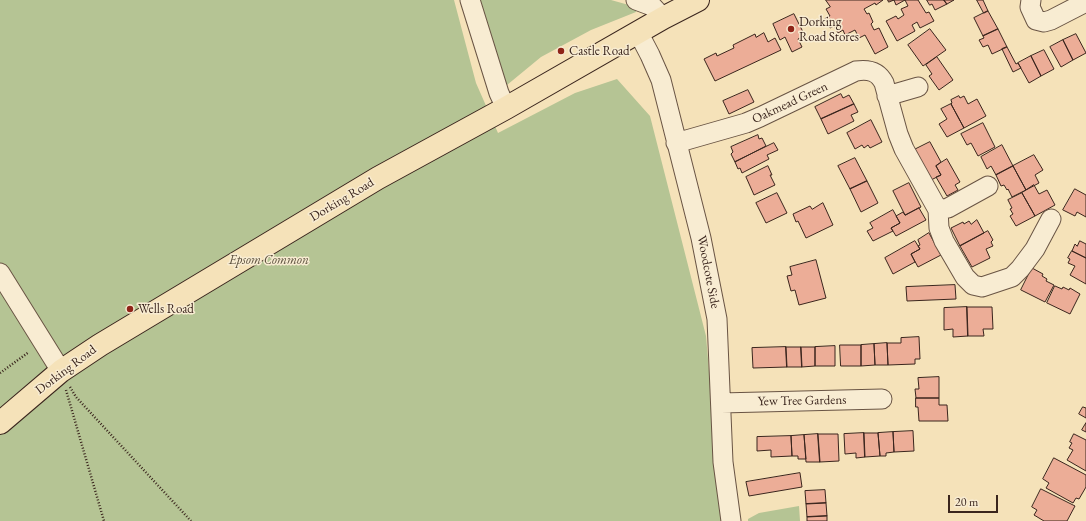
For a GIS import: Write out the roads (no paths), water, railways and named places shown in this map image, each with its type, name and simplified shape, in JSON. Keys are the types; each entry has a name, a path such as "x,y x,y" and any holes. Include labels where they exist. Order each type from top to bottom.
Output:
{"highway":[{"name":"Dorking Road","path":"0,423 61,371 107,341 378,178 506,108 663,18 698,0"}],"street":[{"path":"470,0 499,93 506,108"},
{"path":"636,0 652,6 663,18"},
{"path":"1031,0 1030,7 1036,20 1044,22 1051,20 1086,2"},
{"name":"Woodcote Side","path":"638,32 661,80 701,238 717,319 723,462 731,521"},
{"name":"Oakmead Green","path":"676,143 746,123 856,71 865,70 873,72 881,77 904,149 938,210 939,228 944,241 965,277 972,284 982,287 1012,277 1035,249 1051,219"},
{"path":"887,96 918,87"},
{"path":"938,210 948,208 988,186"},
{"path":"0,273 61,371"},
{"name":"Yew Tree Gardens","path":"721,403 882,399"}],"place":[{"name":"Dorking Road Stores","path":"791,29"},
{"name":"Castle Road","path":"561,51"},
{"name":"Wells Road","path":"130,309"}],"park label":[{"name":"Epsom Common","path":"269,260"}]}
